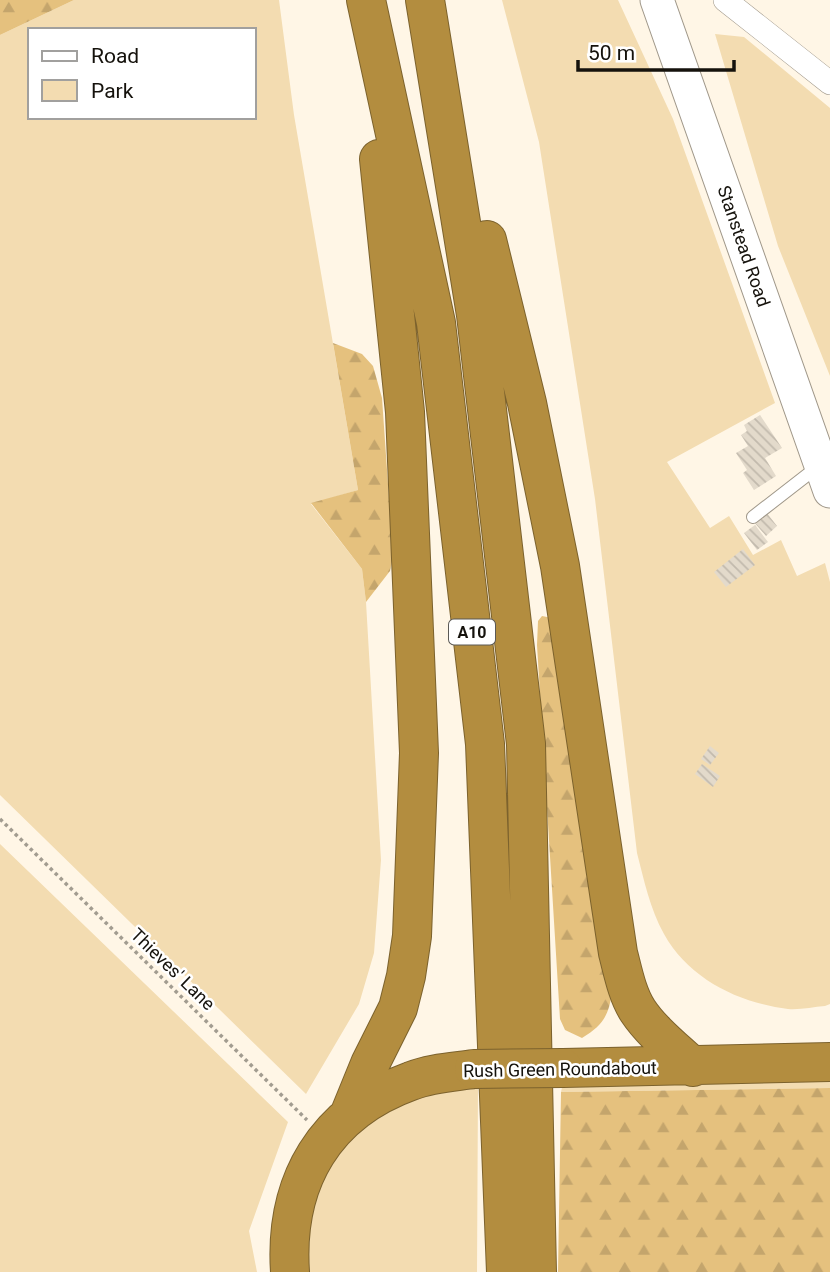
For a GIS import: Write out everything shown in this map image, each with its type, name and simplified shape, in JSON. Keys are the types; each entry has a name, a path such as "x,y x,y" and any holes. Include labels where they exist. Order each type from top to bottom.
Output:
{"highway":[{"path":"338,1126 398,1008 406,976 412,936 419,753 405,412 364,0"},
{"name":"A10","path":"364,0 436,323 482,717 506,1272"},
{"path":"427,0 527,403 560,565 618,953 637,1009 649,1026 692,1067"},
{"name":"A10","path":"427,0 477,315 526,744 537,1272"},
{"name":"Rush Green Roundabout","path":"290,1272 289,1245 301,1184 338,1126 386,1091 413,1080 474,1069 692,1067 824,1059"}],"main road":[{"name":"Stanstead Road","path":"657,0 824,465"}],"street":[{"path":"725,0 830,83"}],"lane":[{"path":"753,517 824,465"}],"path":[{"name":"Thieves' Lane","path":"0,819 338,1126"}],"green space":[{"path":"0,0 74,0 0,35"},
{"path":"74,0 279,0 294,115 358,490 311,504 362,569 381,860 374,953 359,1004 306,1094 0,795 0,35"},
{"path":"502,0 618,0 673,119 775,403 667,462 710,528 729,516 753,555 781,540 797,576 825,563 830,582 830,1004 825,1006 793,1009 770,1006 717,986 701,976 674,950 651,905 637,853 595,499 539,142"},
{"path":"715,34 744,37 830,108 830,376 778,246"},
{"path":"333,343 362,354 373,366 382,398 393,556 390,571 366,602 362,569 311,503 358,490"},
{"path":"542,616 552,618 612,991 604,1019 582,1038 565,1030 560,1019 537,645 538,621"},
{"path":"0,844 288,1122 249,1231 257,1272 0,1272"},
{"path":"830,1074 830,1088 561,1092 563,1083"},
{"path":"478,1086 477,1272 309,1272 309,1220 324,1176 351,1137 408,1098"},
{"path":"830,1088 830,1272 558,1272 561,1092"}],"building":[{"path":"760,415 782,448 765,458 776,476 754,490 743,473 747,470 736,453 748,446 741,435 747,431 744,425"},
{"path":"766,512 777,526 766,536 754,522"},
{"path":"755,525 768,542 757,550 744,533"},
{"path":"743,549 755,565 726,587 714,572"},
{"path":"710,746 719,753 710,765 701,759"},
{"path":"702,764 720,776 713,787 695,774"}]}
